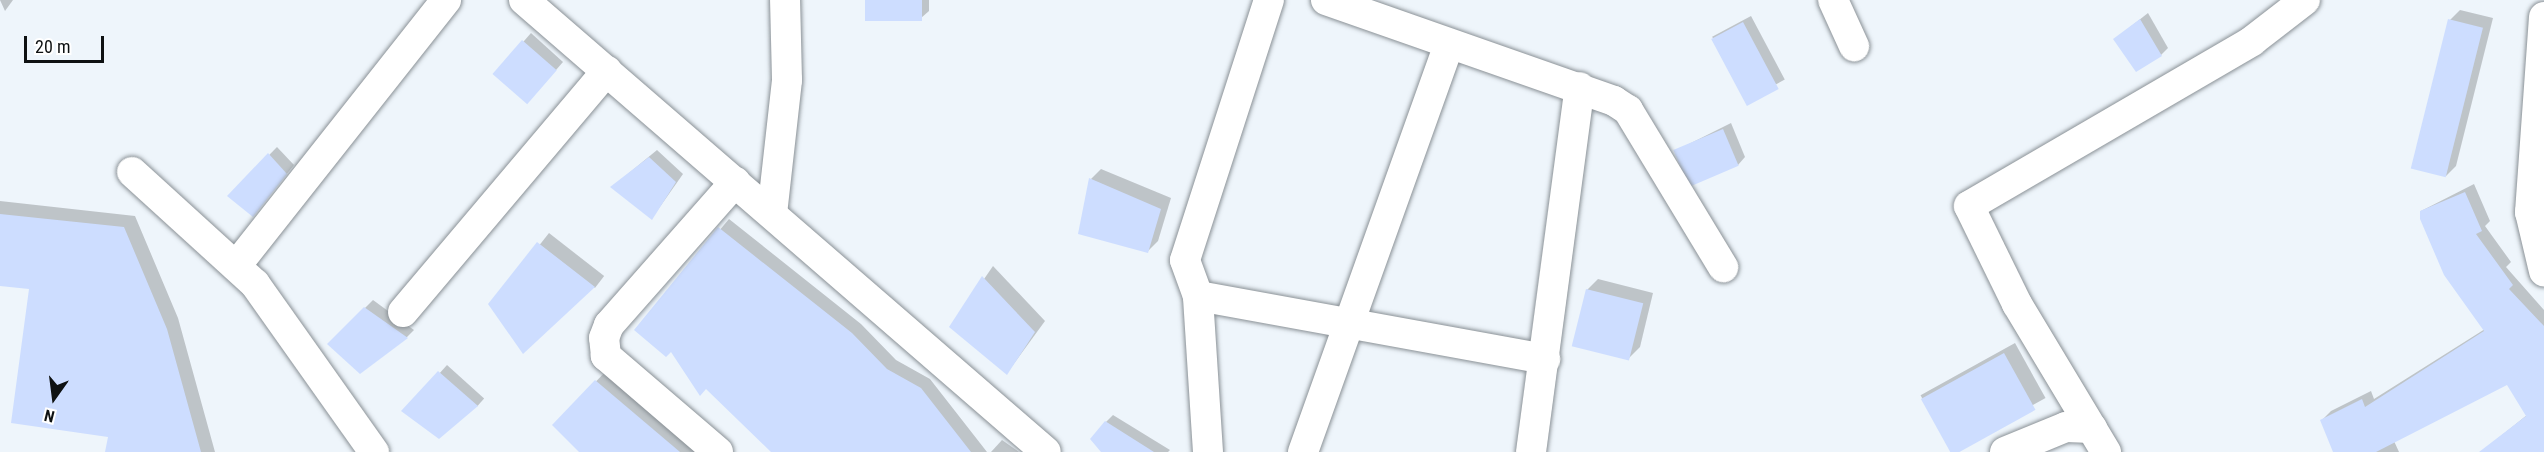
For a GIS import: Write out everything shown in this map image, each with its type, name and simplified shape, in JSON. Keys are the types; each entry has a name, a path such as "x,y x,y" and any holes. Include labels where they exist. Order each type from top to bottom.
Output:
{"street":[{"path":"236,266 446,0"},
{"path":"524,0 1046,452"},
{"path":"772,214 787,80 785,0"},
{"path":"1208,452 1198,296 1185,260 1269,0"},
{"path":"1326,0 1449,45 1580,87 1628,110 1723,267"},
{"path":"1833,0 1854,46"},
{"path":"2099,440 2017,304 1969,206 2252,41 2306,0"},
{"path":"2544,17 2530,212 2544,272"},
{"path":"1303,452 1352,324 1449,45"},
{"path":"403,312 607,71"},
{"path":"1531,452 1580,87"},
{"path":"132,172 255,284 374,452"},
{"path":"718,452 606,356 604,338 609,325 735,182"},
{"path":"1198,296 1545,359"},
{"path":"2005,452 2066,427 2099,440"}],"building":[{"path":"865,0 922,0 922,21 865,21"},
{"path":"2140,19 2162,56 2136,72 2113,39"},
{"path":"2448,19 2483,28 2446,177 2411,168"},
{"path":"1743,22 1779,89 1747,106 1711,39"},
{"path":"522,40 557,70 527,104 492,74"},
{"path":"1723,129 1739,166 1689,187 1673,150"},
{"path":"268,153 287,174 253,217 227,196"},
{"path":"649,157 676,182 652,220 610,187"},
{"path":"1089,178 1161,209 1148,253 1078,234"},
{"path":"2465,192 2482,231 2476,234 2513,285 2509,289 2544,326 2544,452 2479,452 2526,416 2507,385 2376,452 2333,452 2320,420 2362,399 2365,407 2484,331 2444,275 2420,219 2420,211"},
{"path":"0,214 124,227 167,329 201,452 105,452 108,437 11,423 29,289 0,286"},
{"path":"718,227 852,333 887,369 921,388 971,452 771,452 706,389 700,396 671,352 666,357 634,330"},
{"path":"537,242 595,287 523,354 488,304"},
{"path":"982,276 1035,332 1007,375 949,327"},
{"path":"1586,289 1643,303 1629,361 1572,346"},
{"path":"364,307 408,338 360,374 327,344"},
{"path":"2004,353 2036,410 1959,452 1950,452 1921,399"},
{"path":"438,371 478,406 439,439 401,411"},
{"path":"595,380 680,452 579,452 552,425"},
{"path":"1105,421 1154,452 1101,452 1090,439"}]}
